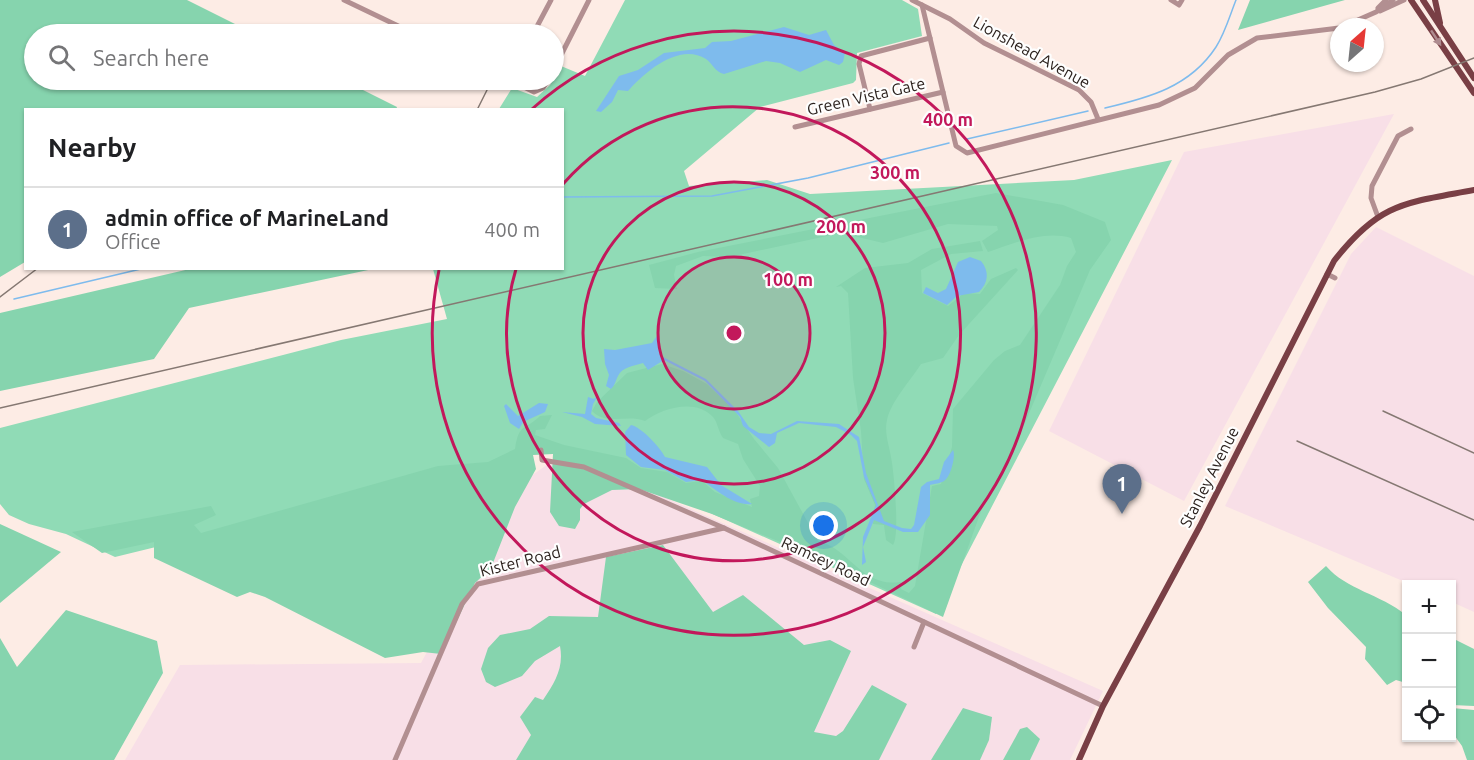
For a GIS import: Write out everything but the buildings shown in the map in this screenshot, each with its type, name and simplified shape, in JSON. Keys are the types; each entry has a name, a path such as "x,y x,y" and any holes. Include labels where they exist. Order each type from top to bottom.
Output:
{"main road":[{"path":"1411,0 1474,98"},
{"path":"1423,0 1474,78"},
{"path":"1435,0 1445,34"},
{"path":"1461,77 1474,93"},
{"name":"Stanley Avenue","path":"1079,760 1103,706 1209,507 1328,274 1353,237 1377,217 1409,202 1474,190"}],"street":[{"path":"344,0 394,24"},
{"path":"538,24 551,0"},
{"path":"564,49 589,0"},
{"name":"Lionshead Avenue","path":"912,0 950,19 988,46 1079,90 1091,102 1098,119"},
{"path":"1171,0 1180,3"},
{"path":"1376,12 1386,0"},
{"path":"1376,12 1393,0"},
{"path":"1362,18 1404,0"},
{"path":"922,5 957,146 962,152 971,152 1159,105 1195,88 1233,51 1257,38 1330,28"},
{"path":"870,109 859,64 861,56 930,38"},
{"name":"Green Vista Gate","path":"795,127 943,92"},
{"path":"1377,217 1371,198 1372,186 1398,136 1411,129"},
{"path":"1328,274 1335,278"},
{"name":"Ramsey Road","path":"541,450 542,460 584,467 724,528 1103,706"},
{"name":"Kister Road","path":"395,760 462,604 478,584 724,528"},
{"path":"914,646 924,622"}],"shaded area":[{"path":"1394,114 1184,501 1049,431 1184,152"},
{"path":"1376,227 1474,276 1474,612 1456,604 1456,580 1402,581 1225,506 1351,254"},
{"path":"564,453 1103,691 1070,760 125,760 180,665 421,663 518,485"}],"green space":[{"path":"0,0 187,0 235,24 24,24 24,90 363,90 397,107 24,108 24,263 0,277"},
{"path":"625,0 902,0 918,9 922,36 857,53 856,80 853,83 760,107 684,171 689,186 767,180 810,194 1074,180 1172,160 936,614 563,447 115,557 66,534 29,524 9,515 0,504 0,428 341,340 447,319 433,270 564,270 564,108 500,108 511,90 537,97 545,90 564,90 564,67 585,76"},
{"path":"1250,0 1345,0 1238,30"},
{"path":"996,193 1063,205 1105,222 1111,240 1090,270 1002,477 985,500 943,617 826,561 712,514 639,489 612,490 584,504 580,509 580,520 575,529 559,526 550,512 553,454 533,455 536,469 515,507 491,568 475,583 441,654 423,652 385,658 265,597 250,592 237,597 154,558 154,542 102,553 72,532 211,506 216,515 194,525 201,533 438,466 488,462 515,449 518,435 523,428 540,416 552,415 545,429 536,430 535,435 564,445 626,458 641,468 667,472 686,483 702,481 715,492 752,507 750,499 759,496 760,486 743,459 738,444 723,438 715,419 706,411 688,406 679,407 660,412 645,421 604,418 592,411 597,402 627,373 662,364 683,371 707,384 735,411 778,468 818,541 839,551 866,574 876,579 902,583 901,589 909,593 915,586 932,486 941,484 952,447 953,409 994,360 1005,351 1020,345 1060,285 1067,266 1076,252 1071,238 1040,237 988,252 982,241 998,230 997,226 948,224 883,243 841,233 729,257 703,256 676,266 674,275 677,289 655,288 649,265 698,252"},
{"path":"980,241 983,251 951,254 921,270 922,293 948,306 964,293 980,294 991,279 1016,268 1018,270 959,335 943,358 921,364 889,413 886,429 894,475 896,517 893,545 886,540 884,525 873,524 875,505 864,479 861,431 853,378 848,293 841,286 836,287 865,268 908,263 932,249"},
{"path":"185,270 368,270 189,308 154,359 0,391 0,313"},
{"path":"0,524 61,552 0,603"},
{"path":"663,545 713,612 743,595 804,645 830,640 851,651 814,732 836,736 843,731 872,685 907,704 879,760 516,760 531,735 520,717 535,697 543,700 551,687 560,668 560,646 535,661 522,676 495,687 486,682 481,669 488,648 500,635 530,629 549,616 598,617 606,557"},
{"path":"1326,566 1344,581 1402,612 1402,682 1396,680 1387,685 1365,659 1366,647 1328,608 1308,582"},
{"path":"66,610 157,641 163,673 114,760 0,760 0,638 17,667"},
{"path":"1456,640 1474,649 1474,706 1456,705"},
{"path":"963,708 992,717 989,740 980,760 931,760"},
{"path":"1456,708 1474,710 1474,760 1467,760 1456,738"},
{"path":"1027,727 1040,739 1030,760 1003,760 1020,729"}],"water":[{"path":"784,27 809,35 826,30 834,45 845,53 843,62 839,65 826,60 800,72 780,63 766,61 724,74 718,72 706,59 685,54 653,68 628,91 618,90 612,102 601,112 596,111 619,76 638,70 664,53 705,48 712,42 731,41"},
{"path":"970,257 981,261 986,269 986,281 979,292 957,296 947,305 923,293 926,287 938,293 946,289 958,262"},
{"path":"659,333 658,349 663,357 706,379 738,411 749,427 759,433 771,434 797,421 839,424 859,437 866,473 884,521 911,529 914,525 921,487 927,482 939,479 944,462 953,450 952,466 947,479 930,485 930,515 918,532 903,532 874,520 863,547 866,562 862,565 863,537 876,505 864,477 857,441 836,427 799,423 777,433 775,443 769,447 743,426 740,417 705,381 664,360 648,370 643,363 625,369 620,373 611,389 606,386 609,375 605,364 604,349 615,350 652,343"},
{"path":"599,394 593,404 591,414 596,418 619,423 621,426 595,424 582,417 562,412 585,414 588,397 594,399"},
{"path":"539,403 548,404 545,412 523,422 519,429 510,423 504,406 506,404 518,416"},
{"path":"631,425 650,438 665,457 707,467 721,485 752,504 732,500 702,480 686,482 665,470 641,467 626,455 625,432"}],"waterway":[{"path":"1105,108 1167,89 1194,72 1206,61 1219,42 1236,0"},
{"path":"967,139 1088,111"},
{"path":"564,197 712,196 808,178 949,143"},
{"path":"14,299 137,270"}],"railway":[{"path":"0,408 1375,92 1421,79 1474,58"},
{"path":"478,108 487,90"},
{"path":"0,297 35,270"},
{"path":"1383,411 1474,453"},
{"path":"1297,441 1474,520"}],"place":[{"name":"admin office of MarineLand","path":"1122,514"}]}
